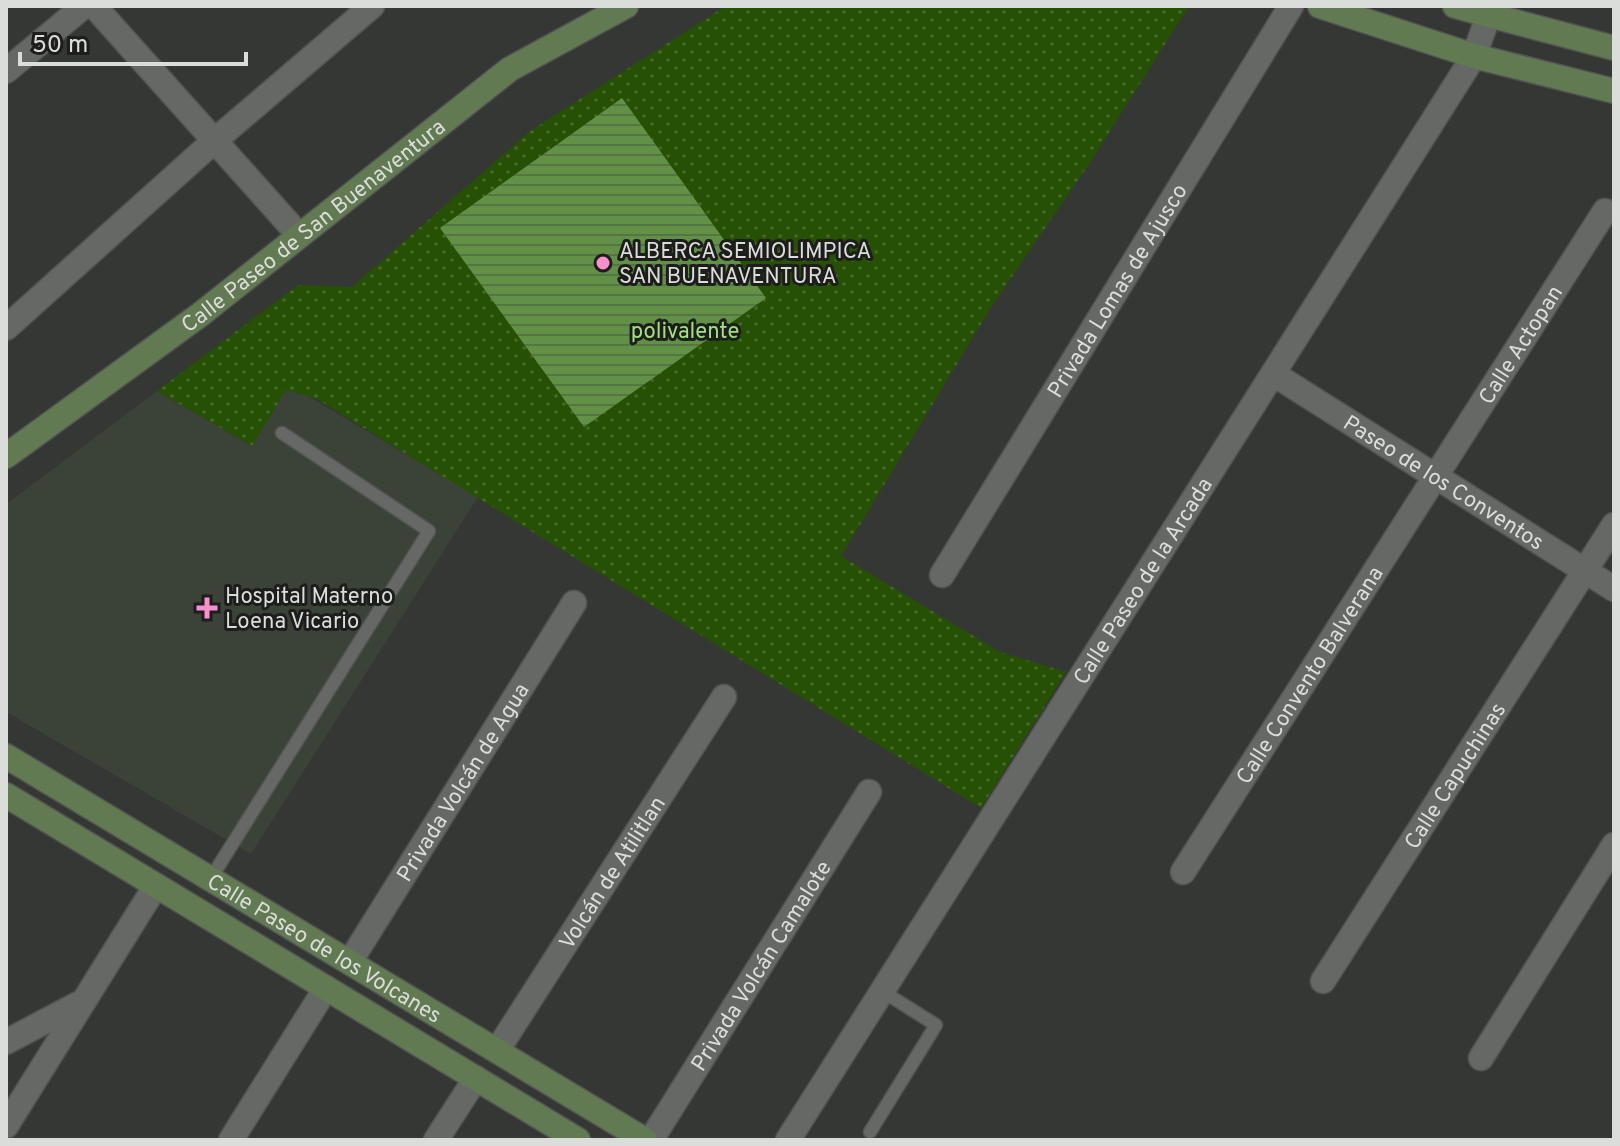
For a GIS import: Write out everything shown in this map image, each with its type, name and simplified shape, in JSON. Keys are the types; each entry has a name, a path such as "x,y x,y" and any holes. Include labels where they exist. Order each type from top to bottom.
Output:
{"street":[{"path":"6,71 84,6"},
{"path":"94,6 298,234"},
{"path":"10,317 372,6"},
{"name":"Calle Paseo de San Buenaventura","path":"6,456 201,314 298,234 510,69 626,6"},
{"name":"Privada Lomas de Ajusco","path":"942,575 1291,6"},
{"path":"1320,6 1474,56 1614,91"},
{"path":"1455,6 1614,48"},
{"name":"Calle Paseo de la Arcada","path":"788,1140 1275,375 1474,56 1488,17"},
{"name":"Calle Actopan","path":"1434,475 1605,211"},
{"name":"Paseo de los Conventos","path":"1275,375 1614,589"},
{"name":"Calle Convento Balverana","path":"1183,872 1434,475"},
{"name":"Calle Capuchinas","path":"1323,981 1614,525"},
{"name":"Privada Volcán de Agua","path":"351,960 574,603"},
{"name":"Volcán de Atilitlan","path":"498,1049 724,697"},
{"name":"Calle Paseo de los Volcanes","path":"6,756 648,1140"},
{"name":"Privada Volcán Camalote","path":"648,1140 869,792"},
{"name":"Calle Paseo de los Volcanes","path":"6,795 578,1140"},
{"path":"1481,1058 1614,845"},
{"path":"6,1126 79,1004 155,887"},
{"path":"231,1140 326,988"},
{"path":"6,1042 79,1004"},
{"path":"436,1140 476,1078"}],"lane":[{"path":"211,878 429,531 282,433"},
{"path":"870,1132 936,1025 882,991"}],"shaded area":[{"name":"ALBERCA SEMIOLIMPICA SAN BUENAVENTURA","path":"622,98 766,298 584,427 440,228"},
{"name":"Hospital Materno Loena Vicario","path":"286,389 308,396 478,497 251,854 6,712 6,504 157,391 252,446"}],"green space":[{"name":"polivalente","path":"726,6 1189,6 1089,164 991,307 841,556 1000,652 1066,672 981,808 317,399 286,390 252,446 157,391 298,285 352,287 530,131"}],"place":[{"name":"ALBERCA SEMIOLIMPICA SAN BUENAVENTURA","path":"603,263"},
{"name":"Hospital Materno Loena Vicario","path":"207,608"}]}
